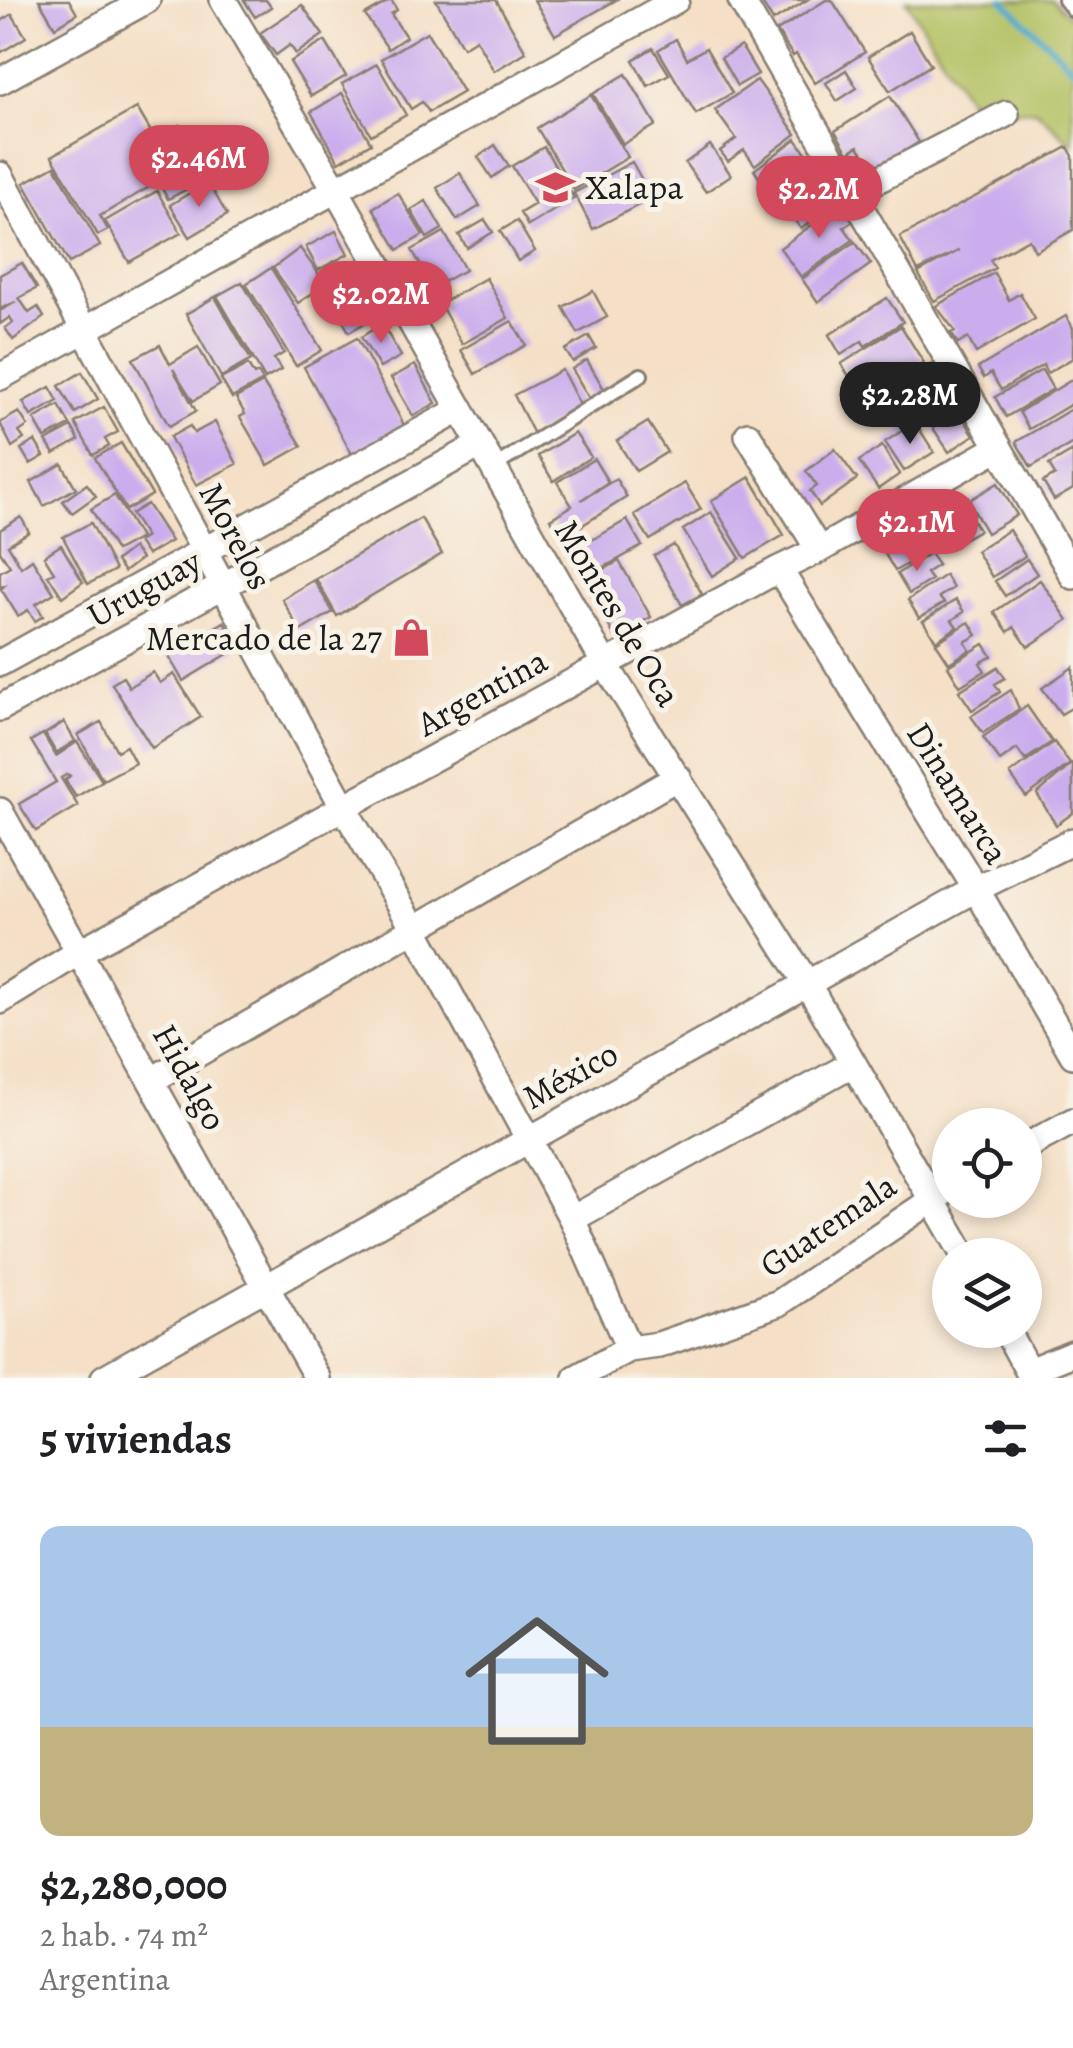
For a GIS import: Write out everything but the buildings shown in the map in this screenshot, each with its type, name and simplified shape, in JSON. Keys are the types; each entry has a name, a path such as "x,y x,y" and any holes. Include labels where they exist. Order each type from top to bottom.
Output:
{"street":[{"path":"0,81 147,0"},
{"name":"Montes de Oca","path":"223,0 336,190 605,664 808,985 852,1064 932,1180"},
{"path":"0,377 676,0"},
{"path":"741,0 1073,576"},
{"path":"852,192 1006,114"},
{"name":"Morelos","path":"0,175 572,1219 628,1348"},
{"name":"Uruguay","path":"0,663 461,409"},
{"path":"748,434 819,550"},
{"name":"Argentina","path":"0,1000 79,952 819,550 999,447"},
{"name":"Uruguay","path":"0,708 222,584 486,456"},
{"name":"Dinamarca","path":"779,569 976,889 1073,1056"},
{"path":"152,1080 678,778"},
{"name":"Hidalgo","path":"0,810 317,1378"},
{"name":"México","path":"104,1378 976,889 1073,841"},
{"path":"572,1219 852,1064"},
{"path":"1042,1138 1073,1121"},
{"name":"Guatemala","path":"628,1348 659,1345 779,1303 932,1199"},
{"path":"576,1378 628,1348"},
{"path":"1016,1348 1031,1375 1073,1352"}],"lane":[{"path":"1065,0 1073,10"},
{"name":"Uruguay","path":"486,456 641,375"}],"green space":[{"path":"906,0 1052,0 1073,20 1073,145 1036,110 976,112"}],"waterway":[{"path":"1003,0 1073,68"}],"place":[{"name":"Xalapa","path":"555,187"},
{"name":"Mercado de la 27","path":"412,638"}]}
